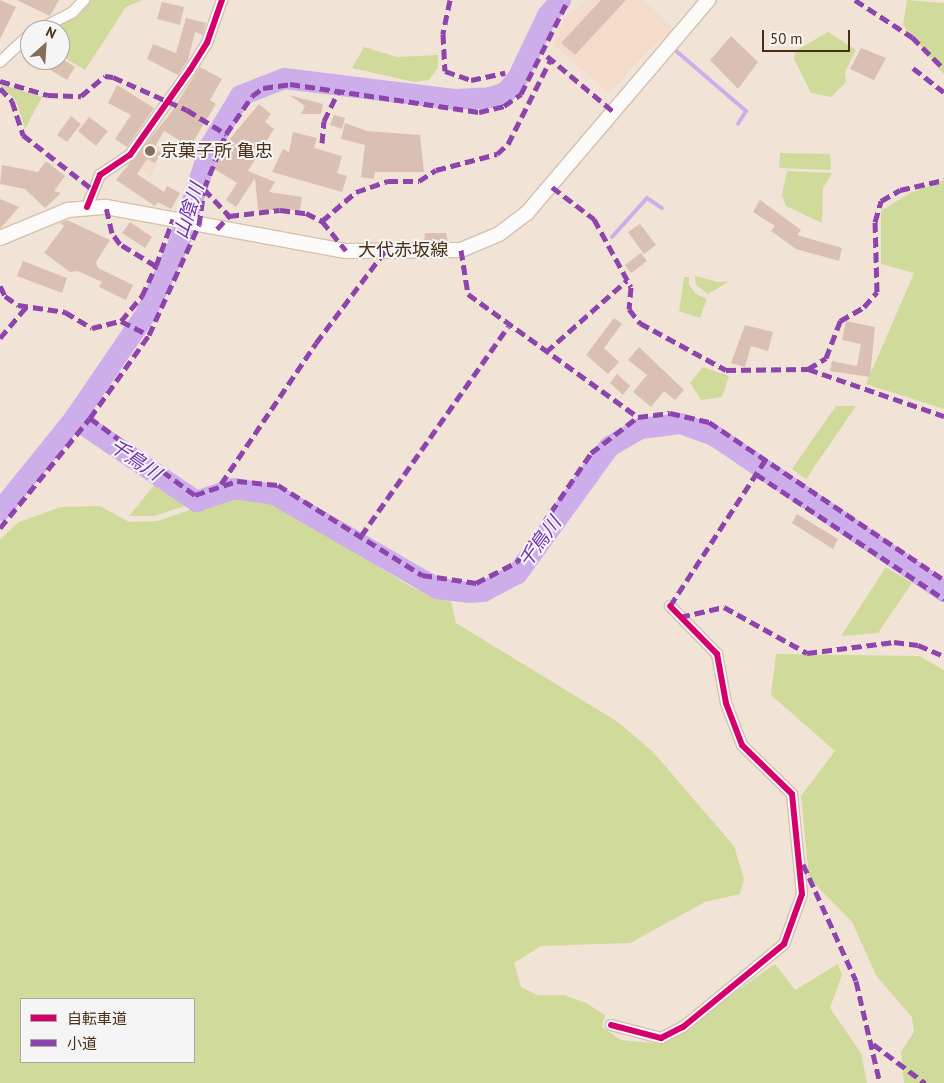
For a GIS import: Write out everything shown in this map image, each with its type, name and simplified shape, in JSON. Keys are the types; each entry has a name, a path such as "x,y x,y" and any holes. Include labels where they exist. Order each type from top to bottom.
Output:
{"main road":[{"name":"大代赤坂線","path":"0,238 48,217 87,207 125,208 195,224 346,251 461,250 513,224 552,187 708,0"}],"street":[{"path":"59,20 72,14 84,0"},
{"path":"87,207 100,175 130,155 190,70 207,43 222,0"},
{"path":"0,62 20,43"},
{"path":"611,1025 662,1038 683,1027 784,944 802,894 792,794 742,745 726,703 717,654 670,606"}],"shaded area":[{"path":"587,0 644,0 675,30 665,43 659,38 609,93 553,44 566,17"},
{"name":"京菓子所 亀忠","path":"149,133 167,144 151,176 126,161"}],"green space":[{"path":"90,0 142,0 126,7 85,70 70,61 69,20 74,18"},
{"path":"907,0 944,3 944,75 903,25"},
{"path":"828,32 856,50 845,72 846,82 831,97 811,93 794,59 795,51"},
{"path":"364,47 397,57 438,55 438,67 429,80 414,82 352,68"},
{"path":"0,84 42,97 25,129 16,101"},
{"path":"780,153 830,154 831,170 779,168"},
{"path":"787,171 832,173 823,188 822,223 786,206 782,195"},
{"path":"944,180 944,409 866,384 914,273 881,264 881,211 910,193"},
{"path":"695,276 718,282 730,281 708,294 696,285"},
{"path":"684,277 689,277 689,285 696,294 707,299 700,318 679,311"},
{"path":"703,367 729,376 722,397 701,400 690,383"},
{"path":"836,406 856,406 806,479 792,469"},
{"path":"156,483 191,504 154,516 129,516"},
{"path":"248,497 278,505 413,588 451,601 456,623 618,722 653,752 734,846 744,879 740,894 705,902 630,943 541,946 514,963 521,987 537,995 564,995 586,1003 605,1015 602,1027 621,1040 663,1044 775,964 795,990 838,964 842,975 830,1008 861,1053 867,1083 0,1083 0,539 19,522 61,507 100,506 129,522 157,521 226,498"},
{"path":"886,567 912,583 878,633 841,636"},
{"path":"776,654 919,656 944,670 944,1083 904,1083 901,1052 914,1032 912,1017 877,977 852,922 809,878 801,796 835,751 771,695"}],"building":[{"path":"0,0 16,7 0,39"},
{"path":"17,0 59,0 50,16"},
{"path":"601,0 626,0 575,55 561,43"},
{"path":"162,2 184,7 180,25 157,19"},
{"path":"186,18 206,23 203,35 195,32 188,60 178,75 147,59 153,44 176,53"},
{"path":"731,36 758,62 738,89 710,60"},
{"path":"861,48 886,58 874,80 850,69"},
{"path":"70,64 75,67 67,80 50,70 70,70"},
{"path":"200,67 222,79 210,100 216,104 190,147 164,131 154,148 161,153 155,163 147,159 137,174 164,192 167,186 180,193 171,209 158,202 155,206 116,180 170,114"},
{"path":"117,85 154,108 127,147 115,139 131,115 108,103"},
{"path":"289,95 323,104 321,114 301,114 305,106"},
{"path":"259,104 271,114 265,122 274,129 248,171 275,182 269,192 302,197 300,210 258,210 255,178 236,207 226,200 237,183 213,168 223,147"},
{"path":"334,115 345,118 342,129 330,125"},
{"path":"71,116 81,124 67,142 57,135"},
{"path":"89,117 108,131 96,146 78,131"},
{"path":"345,123 367,131 420,135 424,172 375,172 374,179 361,177 365,145 341,139"},
{"path":"293,132 317,138 314,148 342,156 337,173 347,176 342,192 272,172 283,149 289,152"},
{"path":"46,161 65,176 54,191 61,193 45,208 25,189 0,184 2,165 38,172"},
{"path":"0,199 19,207 0,229"},
{"path":"760,200 801,230 797,235 842,248 839,261 796,249 771,231 775,226 753,212"},
{"path":"67,220 110,240 96,262 98,268 133,285 126,300 99,287 102,282 78,271 70,272 44,253 64,226 60,223"},
{"path":"130,222 152,237 145,248 122,233"},
{"path":"640,224 656,245 644,254 628,232"},
{"path":"425,233 446,233 448,241 424,242"},
{"path":"641,253 647,261 631,273 625,265"},
{"path":"23,261 67,278 62,293 17,276"},
{"path":"614,318 622,324 604,348 619,362 608,374 586,355"},
{"path":"846,321 875,327 870,377 830,371 832,361 857,366 861,344 842,340"},
{"path":"745,325 773,332 768,351 751,346 745,367 731,363"},
{"path":"639,347 684,390 675,400 664,391 651,407 633,392 647,375 628,360"},
{"path":"617,374 630,386 623,395 610,383"},
{"path":"797,514 838,539 833,549 792,523"}],"waterway":[{"name":"山陰川","path":"0,510 74,418 145,314 178,244 210,145 240,95 284,78 456,99 490,97 505,92 517,78 547,15 560,0"},
{"path":"675,50 746,111 738,124"},
{"path":"612,237 647,198 662,208"},
{"name":"千鳥川","path":"74,418 196,501 233,488 274,494 437,588 468,592 483,591 517,573 609,446 640,428 680,423 715,436 944,591"}],"marked path":[{"path":"450,0 443,34 445,71 471,80 505,73"},
{"path":"0,528 90,418 149,335 199,225 204,189 226,134 252,96 263,88 290,84 479,112 504,106 521,94 568,0"},
{"path":"855,0 912,37 944,69"},
{"path":"547,56 614,112"},
{"path":"322,221 356,192 388,181 419,181 436,170 497,154 508,144 551,59"},
{"path":"913,68 944,92"},
{"path":"0,81 48,95 81,96 105,76 113,77 187,110 226,134"},
{"path":"0,88 12,101 23,135 92,189"},
{"path":"322,143 324,121 338,92"},
{"path":"808,369 826,358 840,321 864,307 877,292 875,222 881,201 900,190 944,180"},
{"path":"552,187 594,219 631,287 629,309 640,323 726,370 808,369 944,416"},
{"path":"204,189 229,216"},
{"path":"0,286 5,296 18,305 65,312 92,328 121,321 142,296 156,266 120,244 112,233 106,207"},
{"path":"217,229 229,216 280,210 306,213 322,221 346,251"},
{"path":"156,266 173,219"},
{"path":"461,250 468,294 638,417 670,413 709,422 944,580"},
{"path":"221,484 316,343 385,251"},
{"path":"546,352 627,280"},
{"path":"0,338 27,306"},
{"path":"121,321 149,335"},
{"path":"361,536 508,327"},
{"path":"90,418 195,495 237,481 278,485 422,575 476,583 517,562 591,453 638,417"},
{"path":"670,606 766,459"},
{"path":"756,474 944,599"},
{"path":"680,617 724,607 807,653 894,642 918,645 944,656"},
{"path":"803,864 856,981 880,1083"},
{"path":"873,1044 925,1083"}],"cycle path":[{"path":"87,207 100,175 130,155 190,70 207,43 222,0"},
{"path":"611,1025 661,1038 683,1027 784,944 802,894 792,794 742,745 726,703 717,654 670,606"}],"place":[{"name":"京菓子所 亀忠","path":"150,151"}]}
